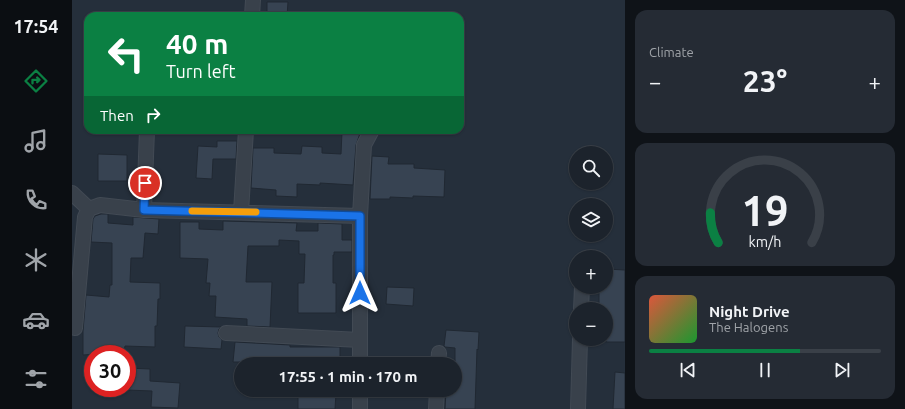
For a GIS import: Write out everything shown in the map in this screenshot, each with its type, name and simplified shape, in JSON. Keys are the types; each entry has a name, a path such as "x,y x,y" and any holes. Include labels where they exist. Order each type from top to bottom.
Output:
{"street":[{"path":"252,12 253,0"},
{"path":"144,210 147,134"},
{"path":"241,212 246,134"},
{"path":"360,357 360,216 364,145 370,134"},
{"path":"72,193 88,209"},
{"path":"88,209 100,205 144,210 360,216"},
{"path":"75,328 85,217 88,209"},
{"path":"226,333 360,340"},
{"path":"578,409 580,346"},
{"path":"360,397 360,409"},
{"path":"436,409 437,397"}],"building":[{"path":"267,2 288,2 287,12 267,12"},
{"path":"342,134 360,134 356,145 353,185 320,183 320,185 297,184 297,197 276,196 276,190 251,188 253,148 274,148 274,153 301,154 302,146 322,147 322,153 341,154"},
{"path":"217,141 237,141 236,159 213,159 212,179 196,178 198,146 217,147"},
{"path":"98,154 127,155 127,181 98,181"},
{"path":"372,156 389,157 388,164 414,164 414,168 445,170 444,197 413,196 413,198 390,197 390,199 370,199"},
{"path":"108,214 108,223 133,225 133,217 159,219 158,234 145,233 143,258 131,258 130,282 160,283 157,326 155,326 155,347 136,346 136,345 84,345 83,355 86,295 109,297 110,285 112,285 112,243 91,242 93,219 95,216"},
{"path":"223,221 297,223 296,231 318,231 318,223 342,224 342,240 352,240 352,252 334,252 333,255 333,283 336,283 336,313 298,313 298,283 304,283 305,254 299,254 299,241 279,240 279,246 248,246 246,282 272,282 270,327 247,326 247,319 215,317 216,296 209,296 210,283 206,283 208,259 180,258 180,222 199,222 199,229 223,230"},
{"path":"613,269 625,270 625,342 613,342 613,302 599,302 599,294 613,294"},
{"path":"387,287 414,288 413,306 386,304"},
{"path":"185,326 221,327 218,333 222,340 221,349 184,347"},
{"path":"446,330 479,332 475,409 445,409 446,397 462,397 462,357 455,357 455,348 444,346"},
{"path":"235,342 290,345 290,347 340,347 340,357 234,357 233,362"},
{"path":"136,368 150,369 150,381 180,383 178,408 151,407 152,391 136,390"},
{"path":"615,372 625,373 625,409 613,409"},
{"path":"298,397 336,397 335,409 298,409"}],"slow traffic":[{"path":"192,211 256,212"}],"route":[{"path":"145,183 144,210 360,216 360,293"}]}
